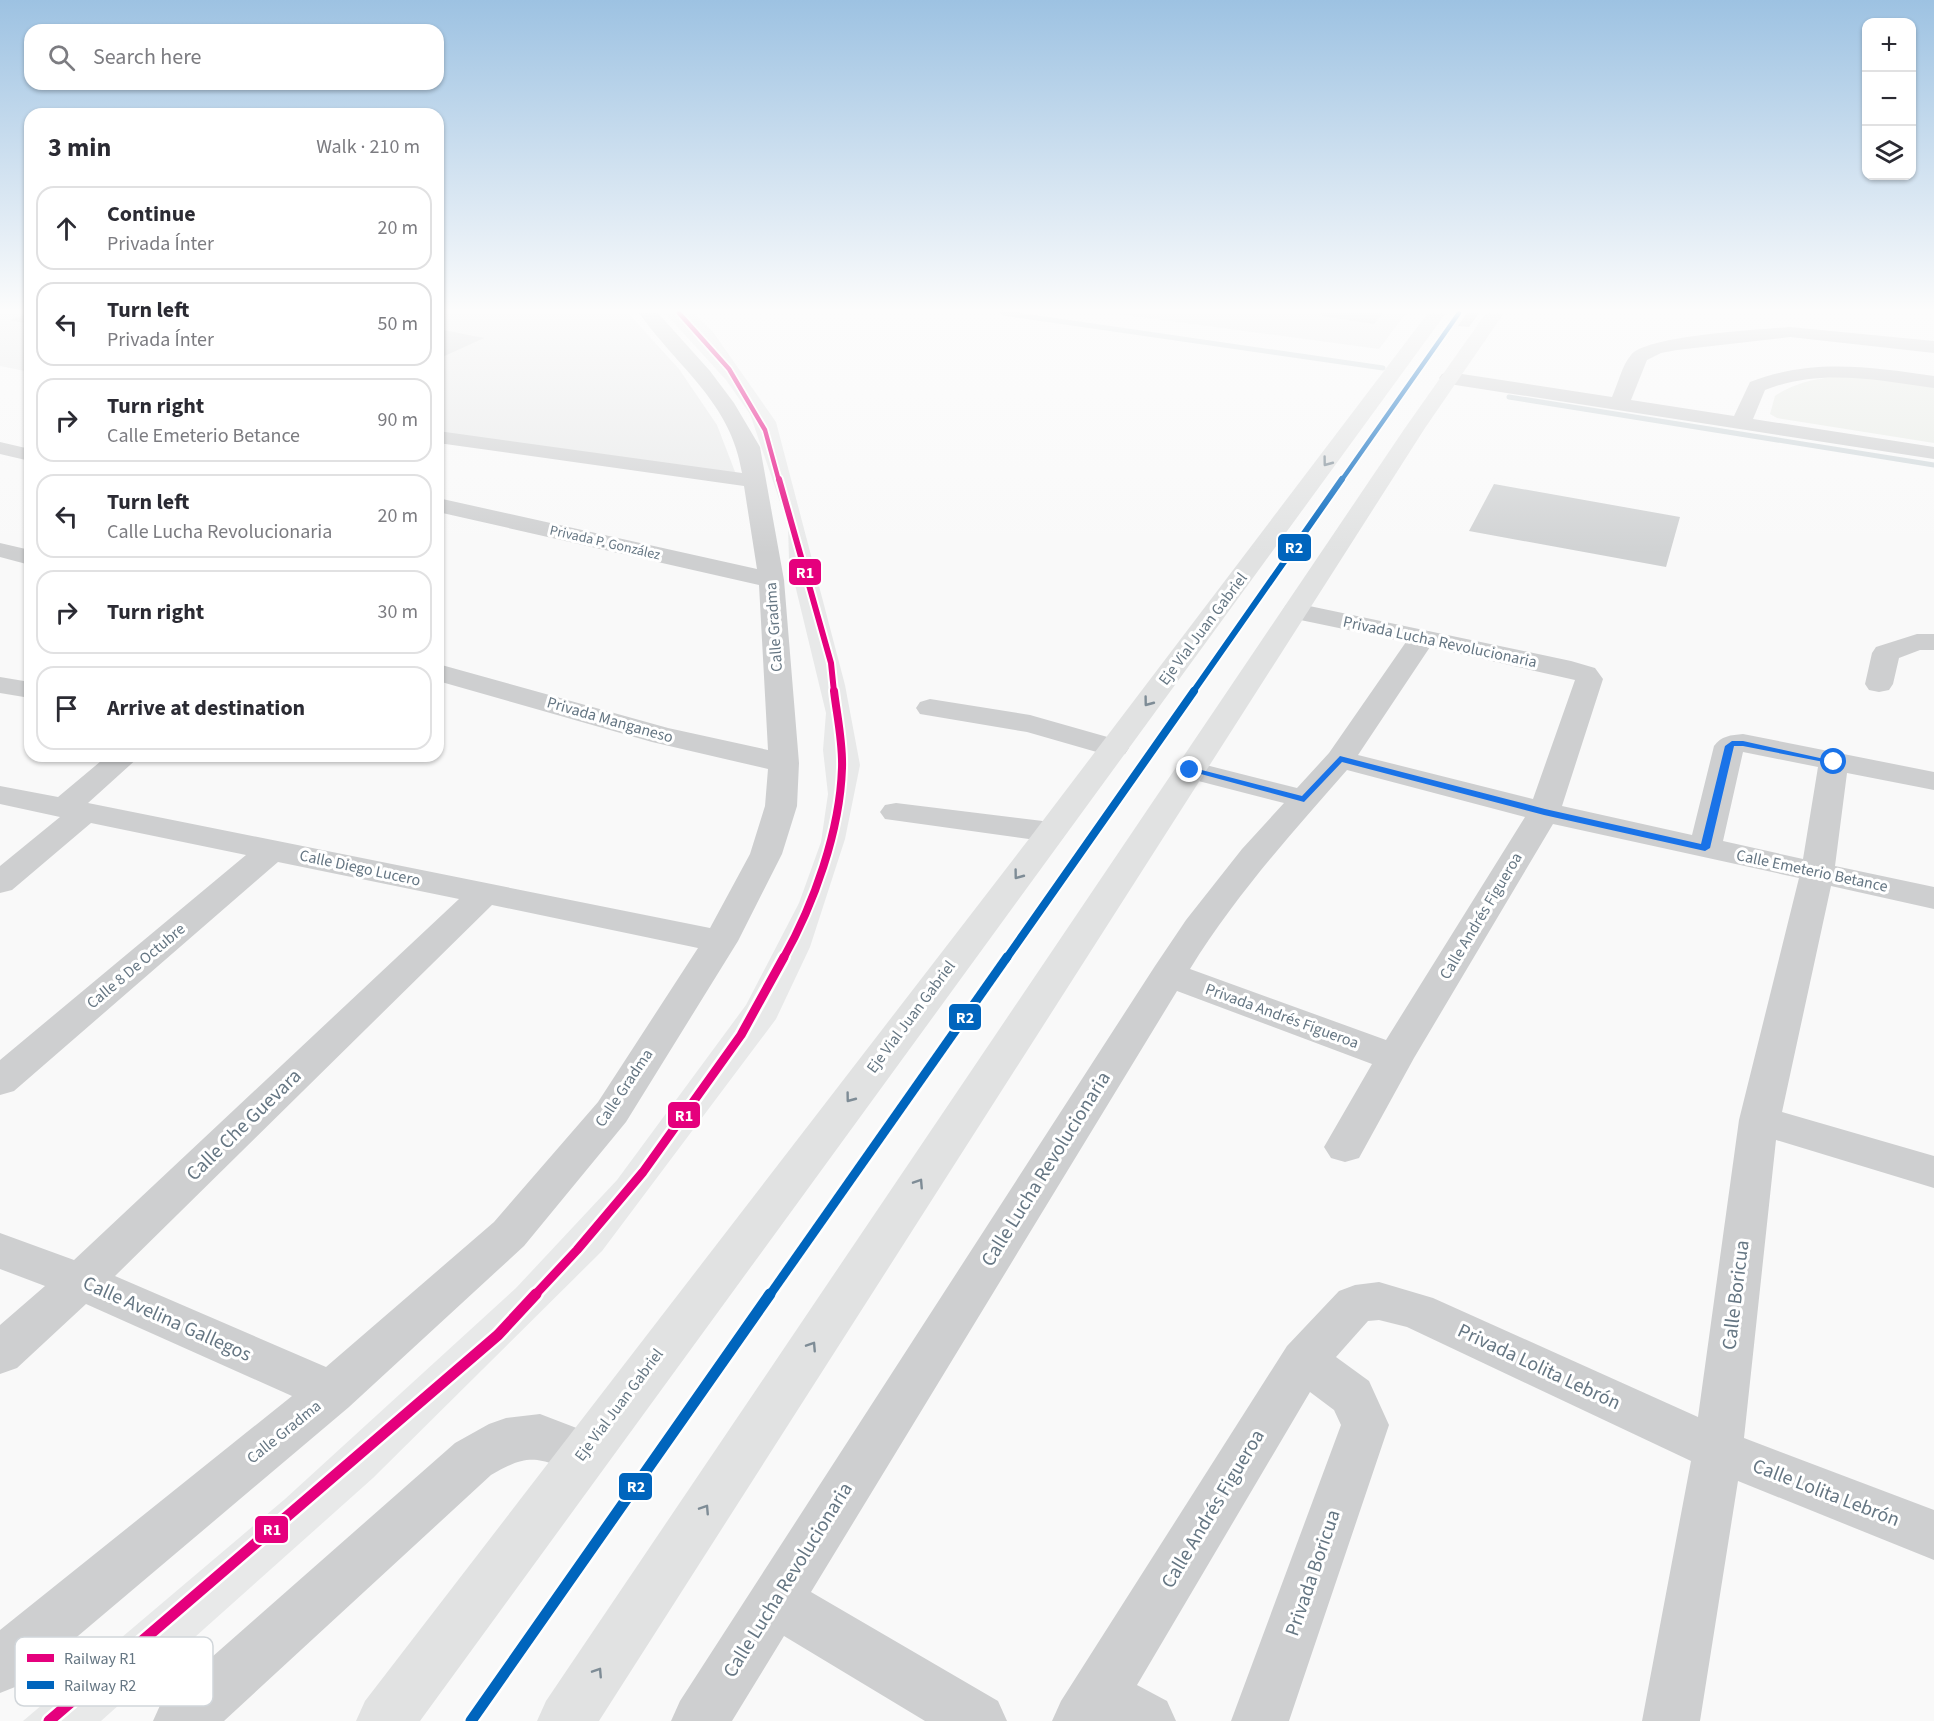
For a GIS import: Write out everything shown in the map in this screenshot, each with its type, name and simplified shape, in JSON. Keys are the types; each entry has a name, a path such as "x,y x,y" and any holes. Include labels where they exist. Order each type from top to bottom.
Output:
{"main road":[{"name":"Eje Vial Juan Gabriel","path":"385,1721 582,1454 1114,748 1377,393"},
{"path":"566,1721 1439,393"}],"street":[{"name":"Calle Gradma","path":"34,1637 332,1392 509,1234 612,1112 720,941 766,854 781,806 784,763 771,580 749,447 717,393"},
{"path":"1549,393 1934,453"},
{"path":"1619,404 1624,393"},
{"path":"1741,423 1754,393"},
{"path":"444,438 755,481"},
{"path":"0,448 24,454"},
{"name":"Privada P. González","path":"444,506 771,580"},
{"path":"0,550 24,556"},
{"name":"Privada Lucha Revolucionaria","path":"1295,611 1572,669 1585,674"},
{"name":"Calle Lucha Revolucionaria","path":"700,1721 1204,919 1254,856 1340,759 1422,638"},
{"path":"1879,684 1886,653 1917,642 1934,642"},
{"name":"Privada Manganeso","path":"444,674 662,736 784,763"},
{"name":"Calle Andrés Figueroa","path":"1345,1147 1395,1058 1544,812 1589,685 1585,674"},
{"path":"0,685 24,689"},
{"path":"930,708 1030,724 1114,748"},
{"path":"1705,848 1729,746 1732,744 1743,743 1934,781"},
{"name":"Calle Emeterio Betance","path":"1340,759 1544,812 1934,898"},
{"path":"0,883 75,810 119,762"},
{"name":"Calle Boricua","path":"1671,1721 1718,1450 1759,1119 1816,873 1834,762"},
{"path":"1190,770 1304,799"},
{"name":"Calle Diego Lucero","path":"0,795 720,941"},
{"path":"896,812 1051,832"},
{"name":"Calle 8 De Octubre","path":"0,1081 272,850"},
{"name":"Calle Che Guevara","path":"0,1354 81,1281 484,893"},
{"name":"Privada Andrés Figueroa","path":"1168,974 1395,1058"},
{"path":"1759,1119 1934,1172"},
{"name":"Calle Avelina Gallegos","path":"0,1251 81,1281 332,1392"},
{"name":"Privada Lolita Lebrón","path":"1355,1304 1379,1301 1417,1311 1718,1450"},
{"name":"Calle Andrés Figueroa","path":"1090,1708 1304,1360 1355,1304"},
{"name":"Privada Boricua","path":"1260,1721 1365,1425 1352,1396 1304,1360"},
{"path":"213,1693 473,1459 506,1440 540,1436 582,1454"},
{"name":"Calle Lolita Lebrón","path":"1718,1450 1934,1535"},
{"path":"775,1600 978,1721"},
{"name":"Calle Gradma","path":"0,1665 15,1653"},
{"path":"182,1721 199,1706"},
{"path":"1090,1708 1147,1721"}],"shaded area":[{"path":"444,393 695,393 717,425 737,477 444,435"},
{"path":"735,393 756,393 776,422 845,685 860,765 845,839 810,947 776,1019 602,1251 373,1478 195,1637 122,1637 285,1499 516,1288 617,1180 746,1005 799,903 821,842 828,794 823,750 826,713 789,560 788,525 750,414"},
{"path":"1779,393 1934,393 1934,443 1777,418 1770,414 1775,396"},
{"path":"41,1706 118,1706 101,1721 23,1721"}],"building":[{"path":"1494,484 1680,517 1666,567 1469,531"}],"waterway":[{"path":"1509,397 1934,465"}],"rail line":[{"name":"R1","path":"147,1637 498,1335 577,1250 643,1172 741,1035 790,947 822,870 838,810 842,766 831,663 765,430 743,393"},
{"name":"R2","path":"471,1721 1403,393"},
{"name":"R1","path":"49,1721 66,1706"}],"route":[{"path":"1190,770 1304,799 1340,759 1544,812 1705,848 1729,746 1732,744 1743,743 1834,762"}]}
